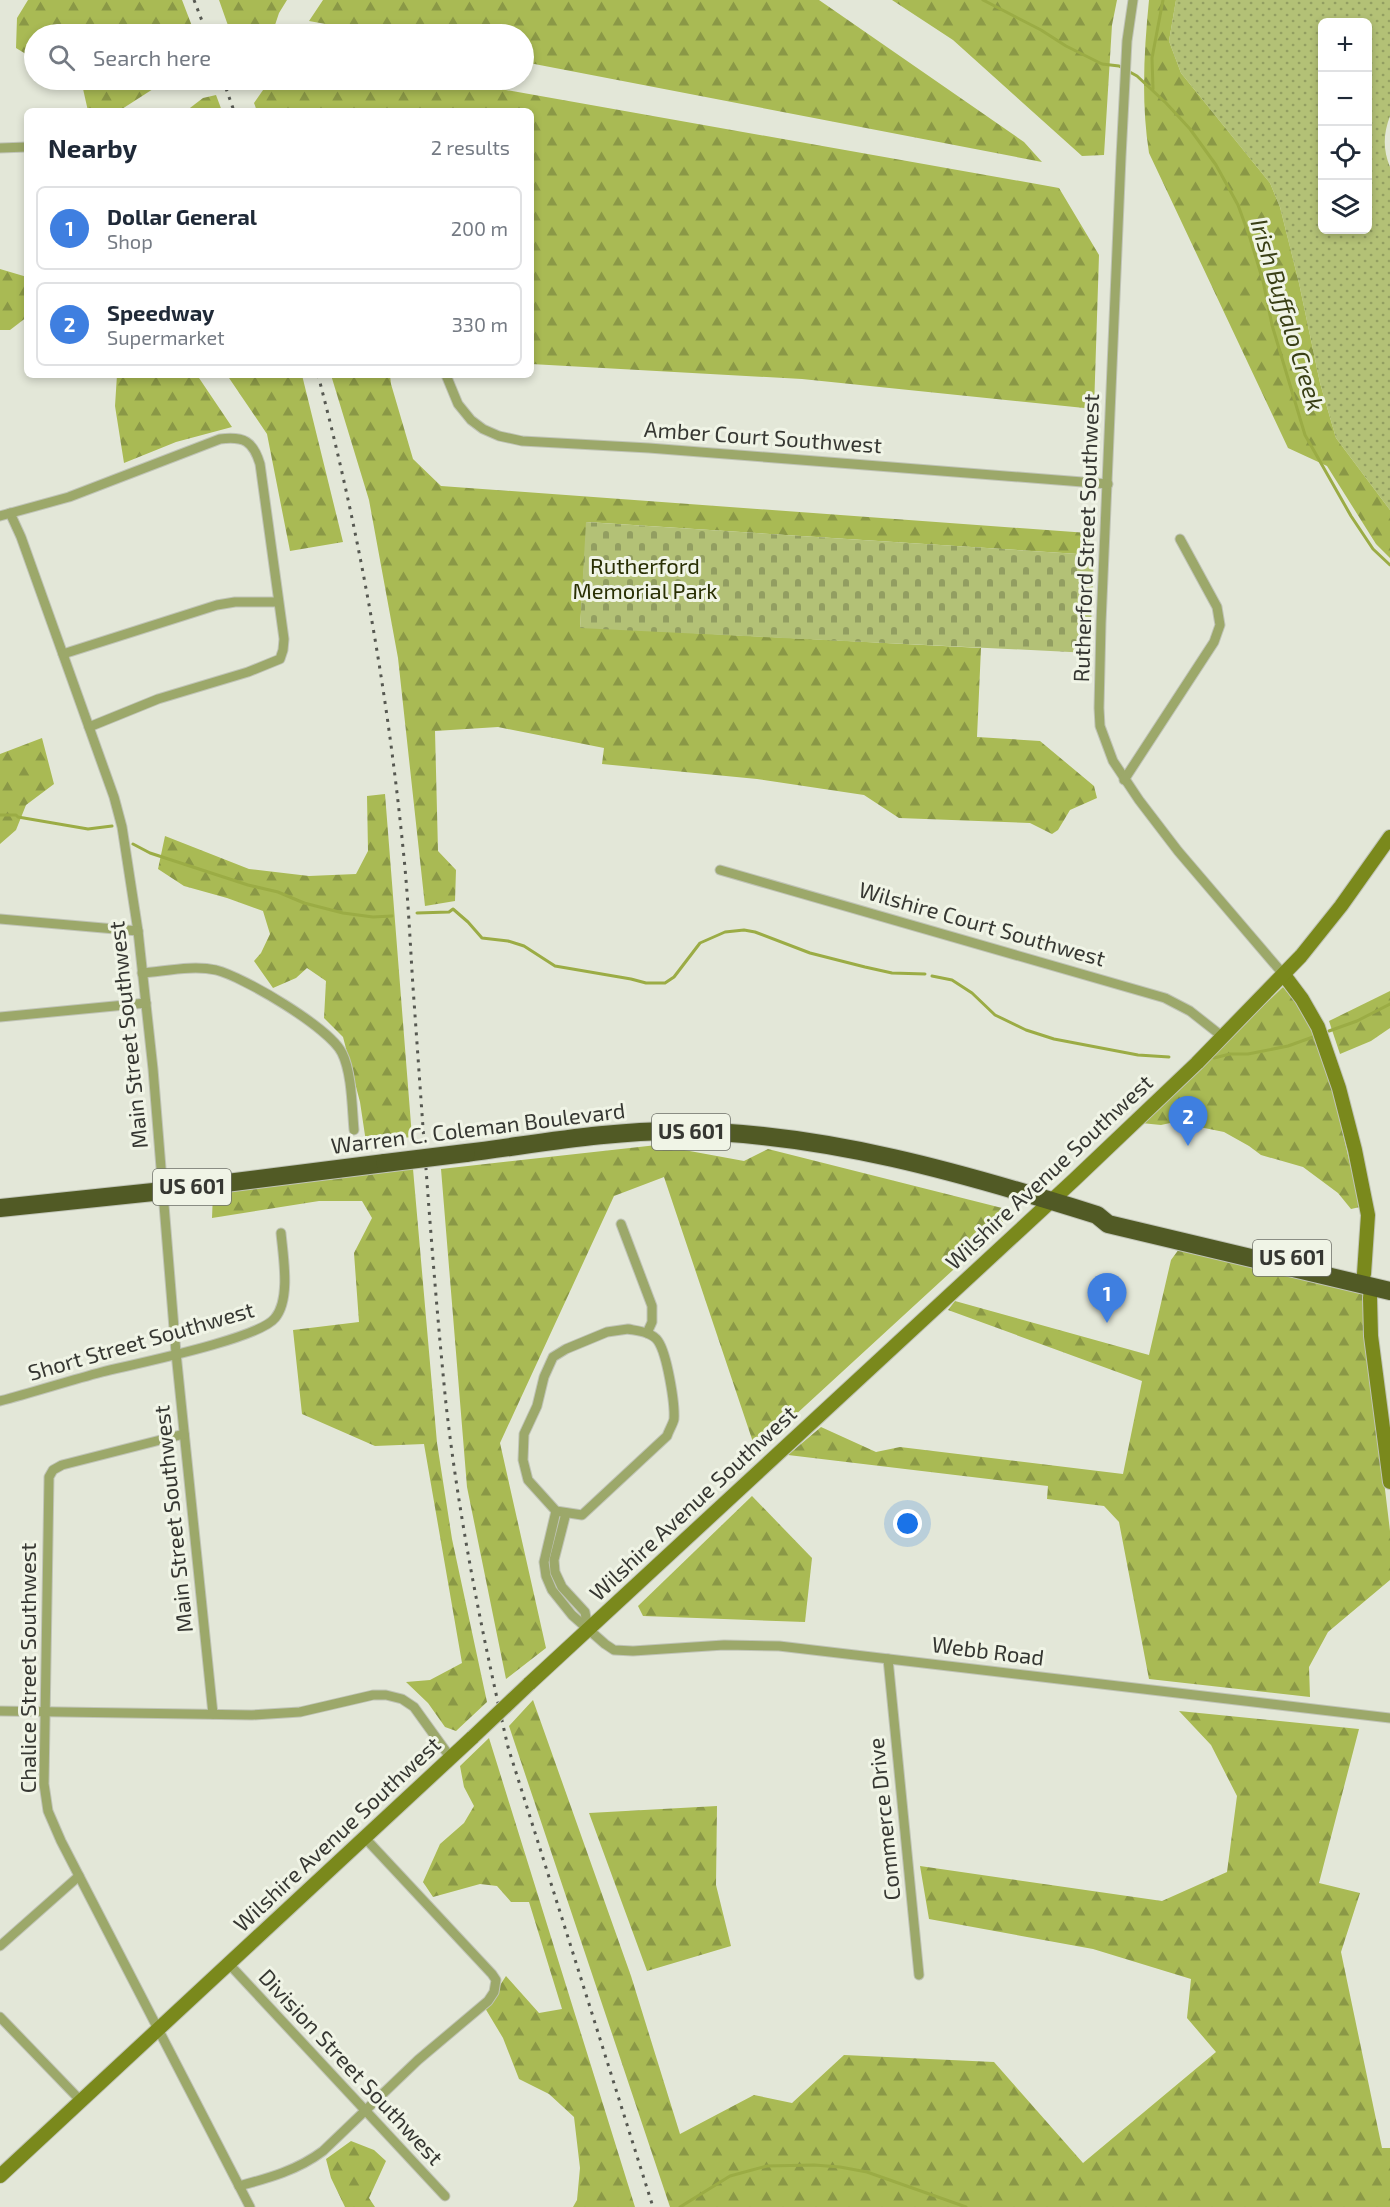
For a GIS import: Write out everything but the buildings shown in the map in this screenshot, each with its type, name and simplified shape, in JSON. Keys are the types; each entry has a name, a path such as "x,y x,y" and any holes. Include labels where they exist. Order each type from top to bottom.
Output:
{"highway":[{"name":"Warren C. Coleman Boulevard","path":"0,1208 163,1191 618,1134 681,1131 751,1134 839,1146 1052,1201 1097,1215 1110,1212 1368,1281 1390,1291"},
{"name":"Warren C. Coleman Boulevard","path":"1368,1281 1390,1281"}],"street":[{"name":"Rutherford Street Southwest","path":"1133,0 1127,41 1123,106 1099,708 1101,726 1108,752 1124,780 1178,851 1284,975"},
{"path":"0,148 24,147"},
{"name":"Amber Court Southwest","path":"447,378 458,404 471,420 483,429 499,436 522,441 649,448 1108,484"},
{"path":"0,516 69,497 220,439 243,439 256,451 260,464 284,639 284,650 280,659 248,672 158,699 89,727"},
{"name":"Main Street Southwest","path":"10,513 21,537 114,796 122,827 138,931 146,1003 176,1353 213,1714"},
{"path":"1124,780 1214,642 1220,625 1217,607 1180,539"},
{"path":"63,654 217,604 278,602"},
{"name":"Wilshire Avenue Southwest","path":"0,2176 1052,1201 1223,1037 1284,975 1341,906 1390,837"},
{"name":"Wilshire Court Southwest","path":"720,870 1165,998 1190,1011 1223,1037"},
{"path":"0,919 138,931"},
{"path":"142,973 190,969 213,970 227,974 250,984 317,1028 333,1041 343,1054 354,1130"},
{"path":"1284,975 1302,999 1318,1027 1339,1088 1355,1150 1368,1215 1371,1336 1390,1482"},
{"path":"0,1017 146,1003"},
{"path":"621,1224 652,1306 652,1322 647,1333"},
{"name":"Short Street Southwest","path":"0,1401 267,1327 275,1318 283,1302 281,1233"},
{"path":"628,1329 647,1333 658,1341 667,1367 674,1405 674,1421 667,1436 582,1515 556,1511 528,1480 523,1460 524,1434 537,1406 544,1377 553,1357 607,1332 628,1329"},
{"name":"Chalice Street Southwest","path":"184,1434 62,1465 53,1470 49,1477 45,1796 48,1811 79,1876 250,2207"},
{"name":"Webb Road","path":"556,1511 544,1562 546,1576 552,1590 577,1620 614,1650 724,1645 779,1646 1390,1718"},
{"path":"566,1513 554,1560 555,1572 562,1587 585,1612 588,1629"},
{"name":"Commerce Drive","path":"888,1659 919,1975"},
{"path":"0,1711 252,1715 300,1712 373,1695 386,1695 402,1698 414,1707 450,1757"},
{"path":"239,2186 288,2171 310,2161 418,2060 488,2001 494,1992 496,1980 365,1838"},
{"path":"0,1946 79,1876"},
{"name":"Division Street Southwest","path":"229,1964 445,2196"},
{"path":"0,2017 81,2101"}],"green space":[{"path":"28,0 182,0 191,24 24,24 24,53 16,48 17,18"},
{"path":"219,0 287,0 275,24 227,24"},
{"path":"323,0 819,0 1024,142 1042,162 534,64 534,24 325,24 309,21"},
{"path":"892,0 1117,0 1112,25 1104,155 1082,156 953,40"},
{"path":"1149,0 1176,0 1169,41 1181,73 1270,183 1280,207 1320,383 1336,438 1390,510 1390,558 1376,544 1327,466 1288,448 1149,153 1144,76"},
{"path":"1176,0 1390,0 1390,116 1385,142 1390,167 1390,510 1336,438 1320,383 1280,207 1270,183 1181,73 1169,41"},
{"path":"83,90 151,90 124,108 87,108"},
{"path":"263,90 506,90 1059,188 1099,255 1094,409 802,379 534,364 534,108 256,108 254,103"},
{"path":"216,95 221,108 190,108 203,98"},
{"path":"0,269 24,276 24,319 10,330 0,330"},
{"path":"117,378 199,378 232,427 176,442 124,463 115,406"},
{"path":"229,378 303,378 343,542 290,551 267,434"},
{"path":"332,378 390,378 413,459 441,486 1088,533 1094,555 587,522 580,627 981,648 977,737 1040,741 1094,786 1097,798 1070,810 1058,830 1052,834 1030,823 899,818 864,795 757,779 602,764 604,748 498,727 435,731 438,851 456,870 455,901 425,906 398,658 369,500"},
{"name":"Rutherford Memorial Park","path":"586,522 1094,555 1090,653 580,628"},
{"path":"42,738 54,784 26,805 16,830 0,844 0,754"},
{"path":"385,794 412,1137 366,1142 360,1102 343,1037 324,1018 326,981 307,968 296,978 273,988 254,961 261,953 270,934 263,911 184,886 158,869 165,836 249,869 309,876 356,874 368,851 367,796"},
{"path":"1283,987 1300,1008 1313,1031 1335,1099 1360,1207 1351,1209 1338,1193 1303,1167 1261,1155 1224,1132 1175,1122 1161,1125 1141,1123"},
{"path":"1390,991 1390,1028 1371,1041 1340,1054 1329,1021"},
{"path":"657,1145 744,1161 768,1149 1006,1209 1002,1225 756,1451 664,1177 614,1196 500,1443 546,1648 506,1679 467,1487 441,1169"},
{"path":"413,1169 437,1443 452,1539 487,1702 456,1731 445,1727 428,1703 406,1682 430,1680 462,1663 424,1444 375,1446 302,1414 293,1330 359,1322 354,1253 372,1218 362,1201 319,1201 212,1218 213,1193"},
{"path":"1179,1249 1366,1293 1363,1306 1390,1531 1390,1580 1328,1632 1309,1667 1310,1697 1149,1679 1119,1522 1104,1506 1047,1499 1048,1486 788,1455 821,1427 876,1452 900,1447 1123,1474 1142,1381 948,1310 955,1301 1149,1355 1171,1260"},
{"path":"752,1496 812,1558 805,1622 643,1616 638,1606"},
{"path":"533,1700 631,1976 680,2134 754,2095 792,2103 844,2055 994,2062 1083,2163 1216,2052 1187,2018 1191,1979 1093,1949 929,1919 920,1866 1162,1901 1227,1872 1237,1796 1211,1745 1179,1711 1359,1729 1319,1883 1360,1893 1341,1952 1382,2148 1390,2148 1390,2207 670,2207 509,1726"},
{"path":"489,1738 635,2207 573,2207 577,2200 580,2168 574,2117 549,2094 519,2079 503,2038 485,2008 506,1976 539,2013 562,2009 529,1902 511,1902 497,1886 480,1884 433,1897 423,1882 440,1844 464,1823 474,1806 464,1787 460,1766"},
{"path":"717,1806 716,1885 731,1946 647,1971 589,1813"},
{"path":"351,2141 374,2150 386,2161 369,2198 375,2207 345,2207 331,2178 326,2159"}],"waterway":[{"name":"Irish Buffalo Creek","path":"983,0 1102,64 1119,66 1137,76 1190,129 1216,165 1238,205 1250,238 1263,281 1272,325 1305,435 1351,516 1373,549 1390,565"},
{"path":"1153,89 1152,58 1163,0"},
{"path":"0,815 16,815 88,829 112,826"},
{"path":"133,844 150,853 248,885 278,892 304,903 343,913 373,917 392,916"},
{"path":"417,913 449,912 453,909 482,938 508,941 524,946 555,966 646,983 665,983 674,977 700,943 725,932 744,930 810,953 865,967 892,973 925,974"},
{"path":"932,976 952,980 972,993 995,1015 1026,1030 1054,1039 1138,1055 1169,1057"},
{"path":"1329,1031 1357,1021 1390,1004"},
{"path":"1214,1058 1288,1046 1313,1037"},
{"path":"680,2207 730,2176 767,2166 814,2165 867,2172 966,2207"}],"railway":[{"path":"194,0 203,24"},
{"path":"227,90 233,108"},
{"path":"319,378 359,551 389,728 406,883 428,1196 446,1404 472,1576 508,1747 653,2207"}],"place":[{"name":"Speedway","path":"1188,1146"},
{"name":"Dollar General","path":"1107,1323"}]}
